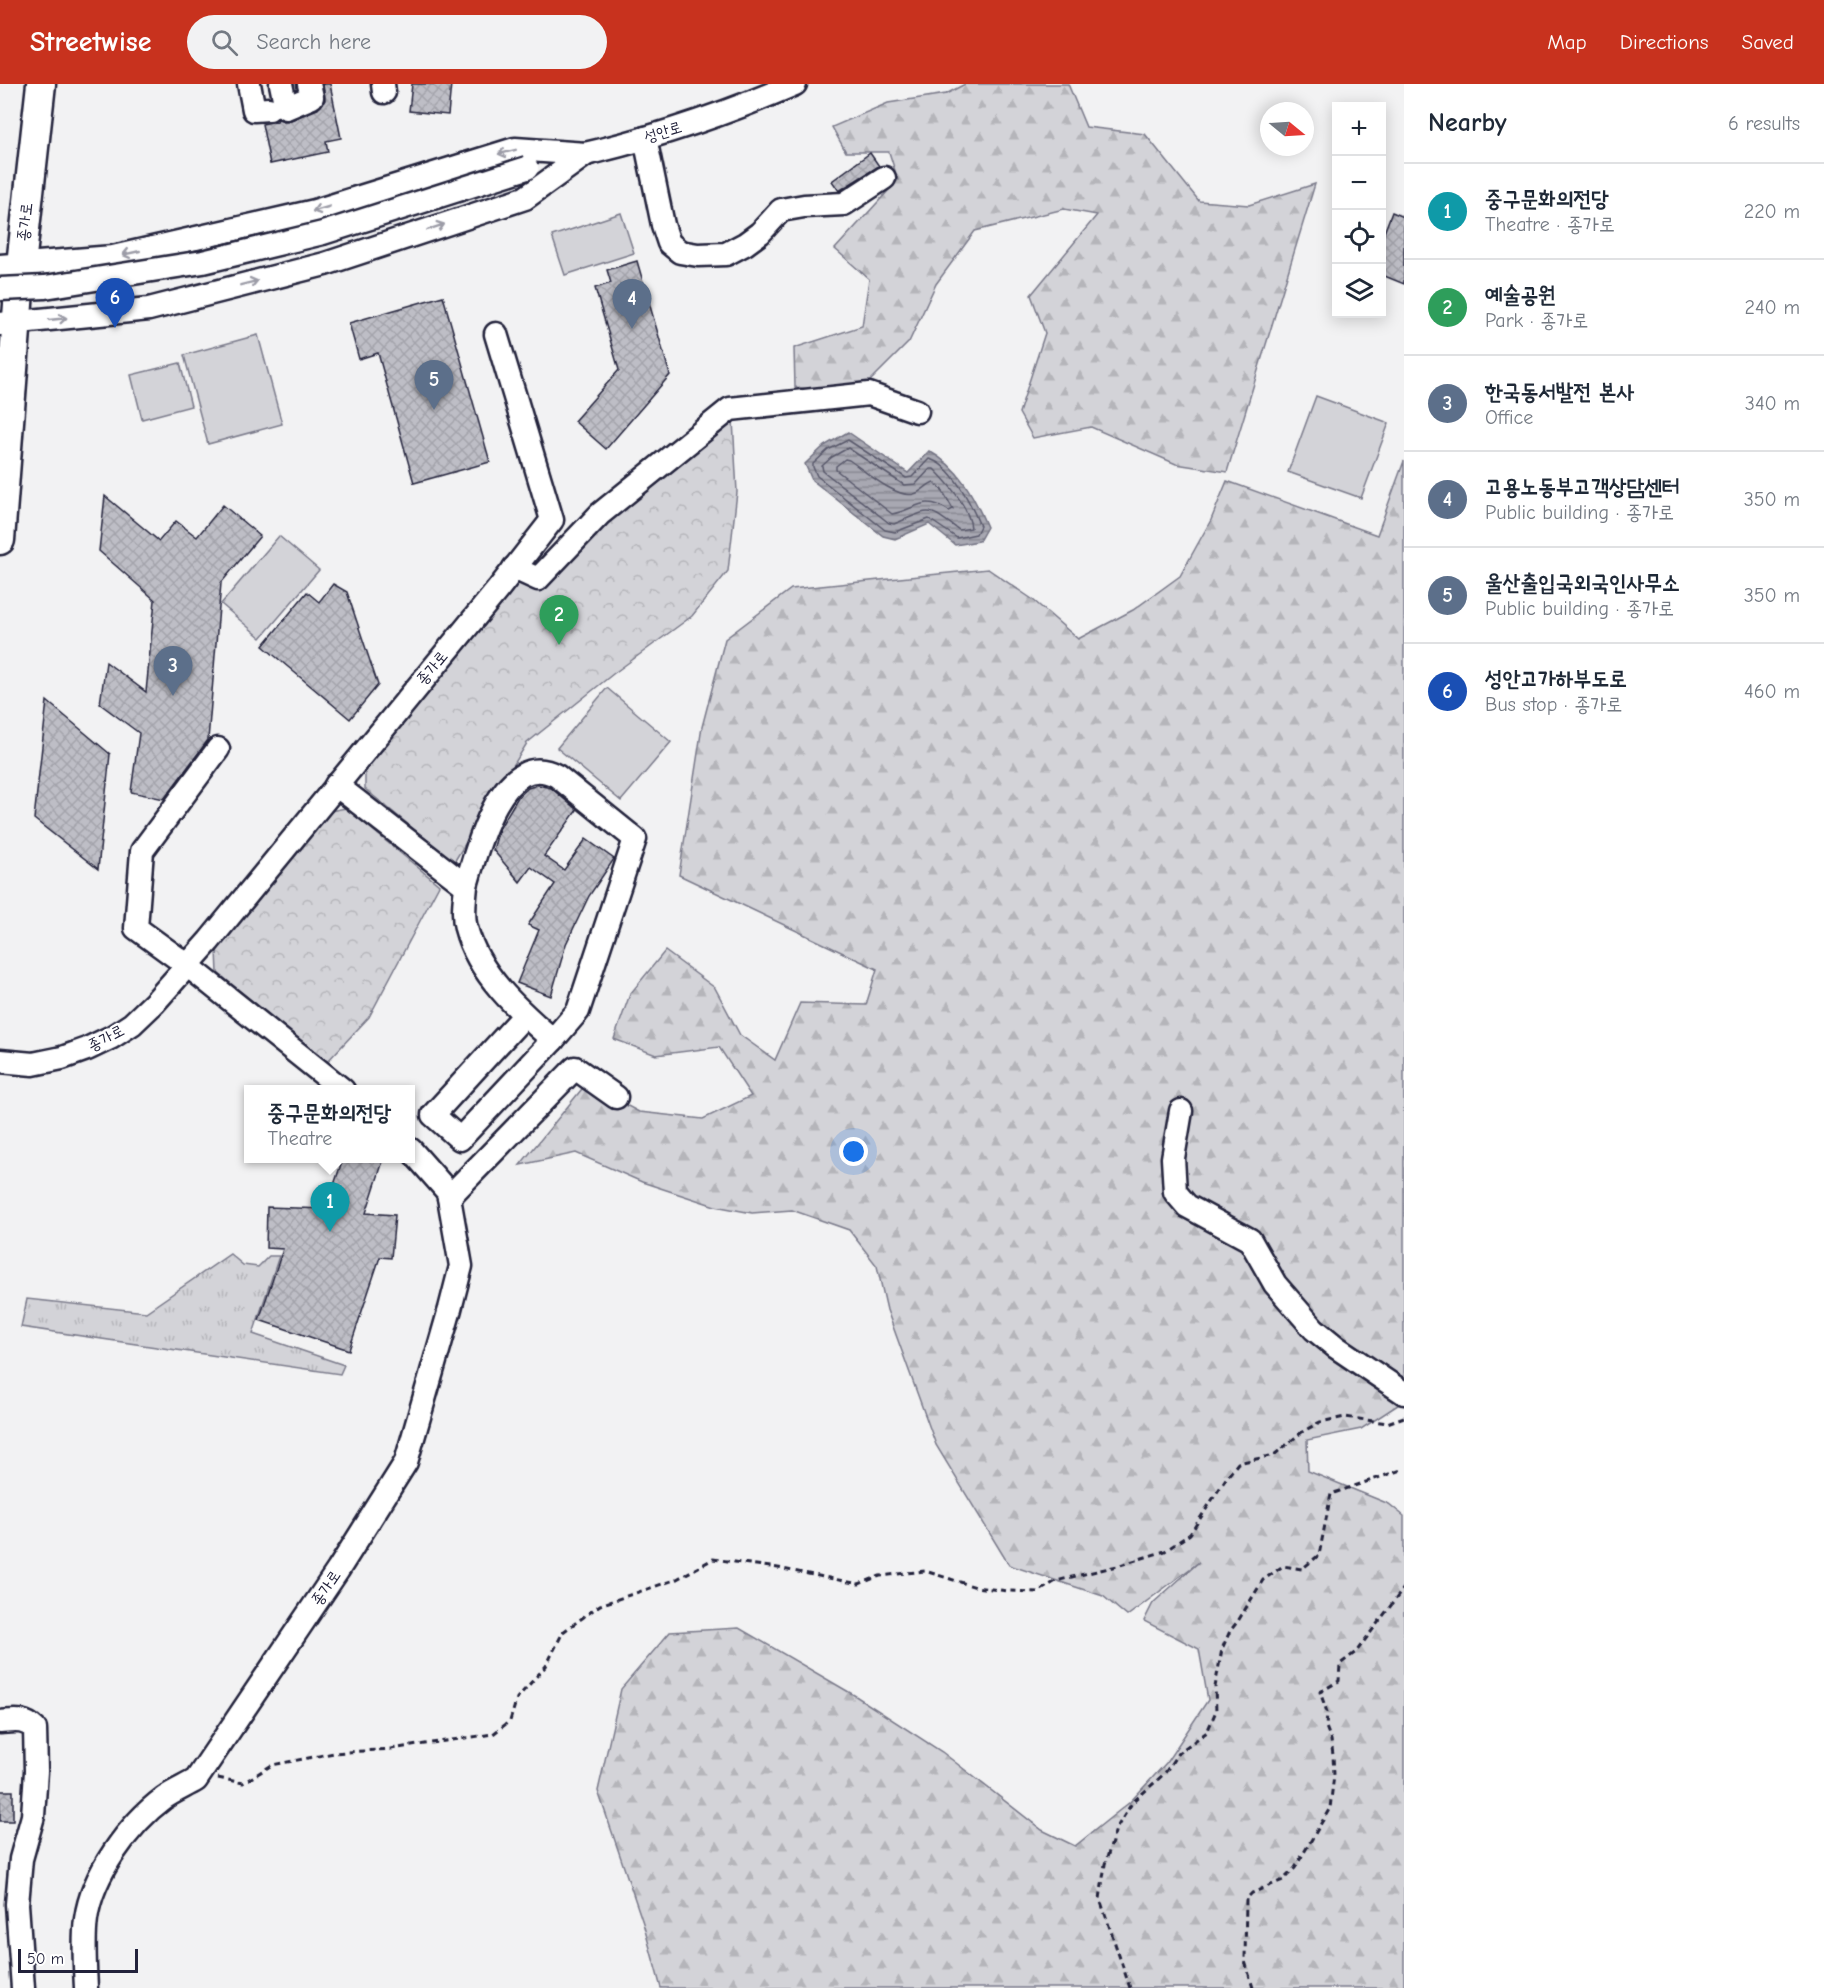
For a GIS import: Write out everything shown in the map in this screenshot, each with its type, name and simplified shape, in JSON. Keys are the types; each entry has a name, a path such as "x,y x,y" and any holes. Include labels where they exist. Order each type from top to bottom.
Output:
{"main road":[{"name":"종가로","path":"0,540 10,265 41,84"}],"street":[{"path":"249,84 254,110 269,109"},
{"path":"281,84 286,108 312,98 309,84"},
{"name":"성안로","path":"0,289 45,287 203,262 323,233 527,168 645,138 737,109 795,84"},
{"path":"645,138 663,225 669,243 680,252 698,255 726,254 760,233 781,210 804,206 844,204 884,178"},
{"path":"10,265 113,257 315,211 515,149 586,154"},
{"path":"9,324 149,309 325,264 525,198 586,154"},
{"name":"종가로","path":"0,1061 33,1064 62,1058 112,1037 139,1017 187,965 552,520 496,334"},
{"path":"514,568 538,579 600,514 729,409 869,394 916,411"},
{"path":"218,748 142,851 136,928 187,965 338,1085"},
{"path":"524,1016 433,1115 460,1139 553,1040 578,1011 635,839 547,770 525,773 515,779 489,815 466,886 465,925 471,945 502,992 524,1016 553,1040"},
{"path":"336,785 466,886"},
{"path":"449,1197 575,1068 616,1097"},
{"path":"1181,1111 1173,1158 1175,1192 1187,1206 1250,1240 1275,1284 1314,1329 1336,1347 1404,1393"},
{"name":"종가로","path":"86,1988 86,1918 98,1881 114,1852 144,1815 165,1797 196,1780 338,1570 406,1462 461,1266 448,1192 415,1154"},
{"path":"0,1722 20,1720 28,1722 35,1729 33,1816 21,1859 17,1904 23,1988"}],"path":[{"path":"200,1774 243,1783 272,1765 334,1753 391,1749 493,1734 510,1721 517,1698 546,1666 563,1632 600,1605 677,1579 713,1559 778,1568 859,1584 880,1576 925,1571 976,1587 1038,1592 1056,1581 1165,1551 1190,1534 1238,1464 1275,1455 1302,1432 1320,1422 1346,1418 1387,1423 1404,1417"},
{"path":"1130,1988 1100,1899 1105,1864 1116,1830 1132,1803 1165,1773 1178,1753 1206,1732 1216,1711 1215,1688 1222,1649 1230,1631 1263,1580 1283,1566 1302,1569 1319,1555 1331,1494 1404,1469"},
{"path":"1253,1988 1245,1961 1246,1899 1252,1893 1283,1880 1295,1868 1329,1808 1334,1775 1331,1740 1326,1727 1327,1712 1320,1692 1339,1681 1340,1664 1356,1652 1404,1588"}],"green space":[{"path":"965,84 1068,84 1086,127 1145,134 1199,201 1249,205 1315,184 1227,472 1176,464 1091,427 1033,438 1019,413 1045,333 1031,295 1097,215 1064,209 975,231 936,284 909,342 855,396 795,387 794,348 862,326 869,279 835,249 898,180 889,152 846,152 832,127 888,103 946,94"},
{"path":"621,213 634,253 565,275 552,236"},
{"path":"258,335 282,424 208,444 184,355"},
{"path":"180,363 191,406 142,419 131,375"},
{"path":"1316,396 1389,423 1361,498 1288,472"},
{"path":"733,420 737,492 728,571 692,616 613,674 527,743 454,862 365,789 365,770 517,582 532,586 606,516"},
{"path":"1404,461 1404,1401 1361,1429 1307,1440 1308,1471 1389,1504 1404,1516 1404,1988 661,1988 643,1923 598,1791 621,1689 670,1632 739,1628 854,1695 942,1752 1042,1830 1075,1846 1130,1802 1166,1763 1208,1700 1199,1649 1144,1621 1153,1603 1199,1562 1127,1616 1103,1596 1009,1565 936,1445 887,1310 877,1266 849,1230 792,1210 752,1213 715,1206 642,1182 576,1153 520,1165 586,1084 639,1112 703,1119 751,1096 719,1047 656,1055 614,1039 630,994 665,951 715,988 740,1035 775,1060 800,1003 866,1005 877,969 679,875 702,727 725,639 791,589 988,569 1032,599 1078,639 1133,610 1180,576 1211,520 1227,481 1377,535"},
{"path":"279,536 319,570 261,638 221,604"},
{"path":"607,688 671,742 621,801 557,748"},
{"path":"346,808 439,885 369,1017 327,1062 218,973 217,950 330,811"},
{"path":"230,1254 243,1265 258,1267 269,1256 279,1256 253,1334 344,1365 340,1374 21,1327 27,1299 146,1312"}],"water":[{"path":"848,432 908,473 929,451 949,465 971,494 987,527 979,541 955,545 929,524 895,539 883,536 812,480 805,464 824,446"}],"building":[{"path":"323,84 330,84 341,138 326,141 328,152 270,164 262,124 278,119 291,120 318,109 325,100"},
{"path":"412,84 451,84 448,115 409,111"},
{"path":"870,153 879,166 839,191 832,181"},
{"path":"1392,212 1404,217 1404,284 1386,277 1386,228"},
{"path":"637,261 670,375 606,449 574,421 619,370 595,288 611,283 607,270"},
{"path":"443,296 490,462 414,483 378,353 359,359 349,323"},
{"path":"105,496 159,541 176,521 197,537 223,505 260,536 221,583 208,740 164,799 131,792 139,733 100,704 106,662 146,692 155,600 99,551"},
{"path":"333,584 347,592 378,685 350,719 263,646 307,592 319,602"},
{"path":"47,701 110,754 98,869 34,819"},
{"path":"538,785 551,788 577,810 544,856 564,870 586,839 614,859 589,896 566,944 551,996 517,983 539,930 528,925 555,884 531,867 520,882 493,850 499,829 518,797 528,788"},
{"path":"341,1163 382,1163 366,1213 395,1215 391,1258 380,1257 349,1350 259,1320 283,1249 266,1248 267,1207 326,1209"},
{"path":"0,1791 13,1791 13,1821 0,1821"}],"place":[{"name":"성안고가하부도로","path":"115,328"},
{"name":"고용노동부고객상담센터","path":"632,329"},
{"name":"울산출입국외국인사무소","path":"434,410"},
{"name":"예술공원","path":"559,645"},
{"name":"한국동서발전 본사","path":"173,696"},
{"name":"중구문화의전당","path":"330,1232"}]}
